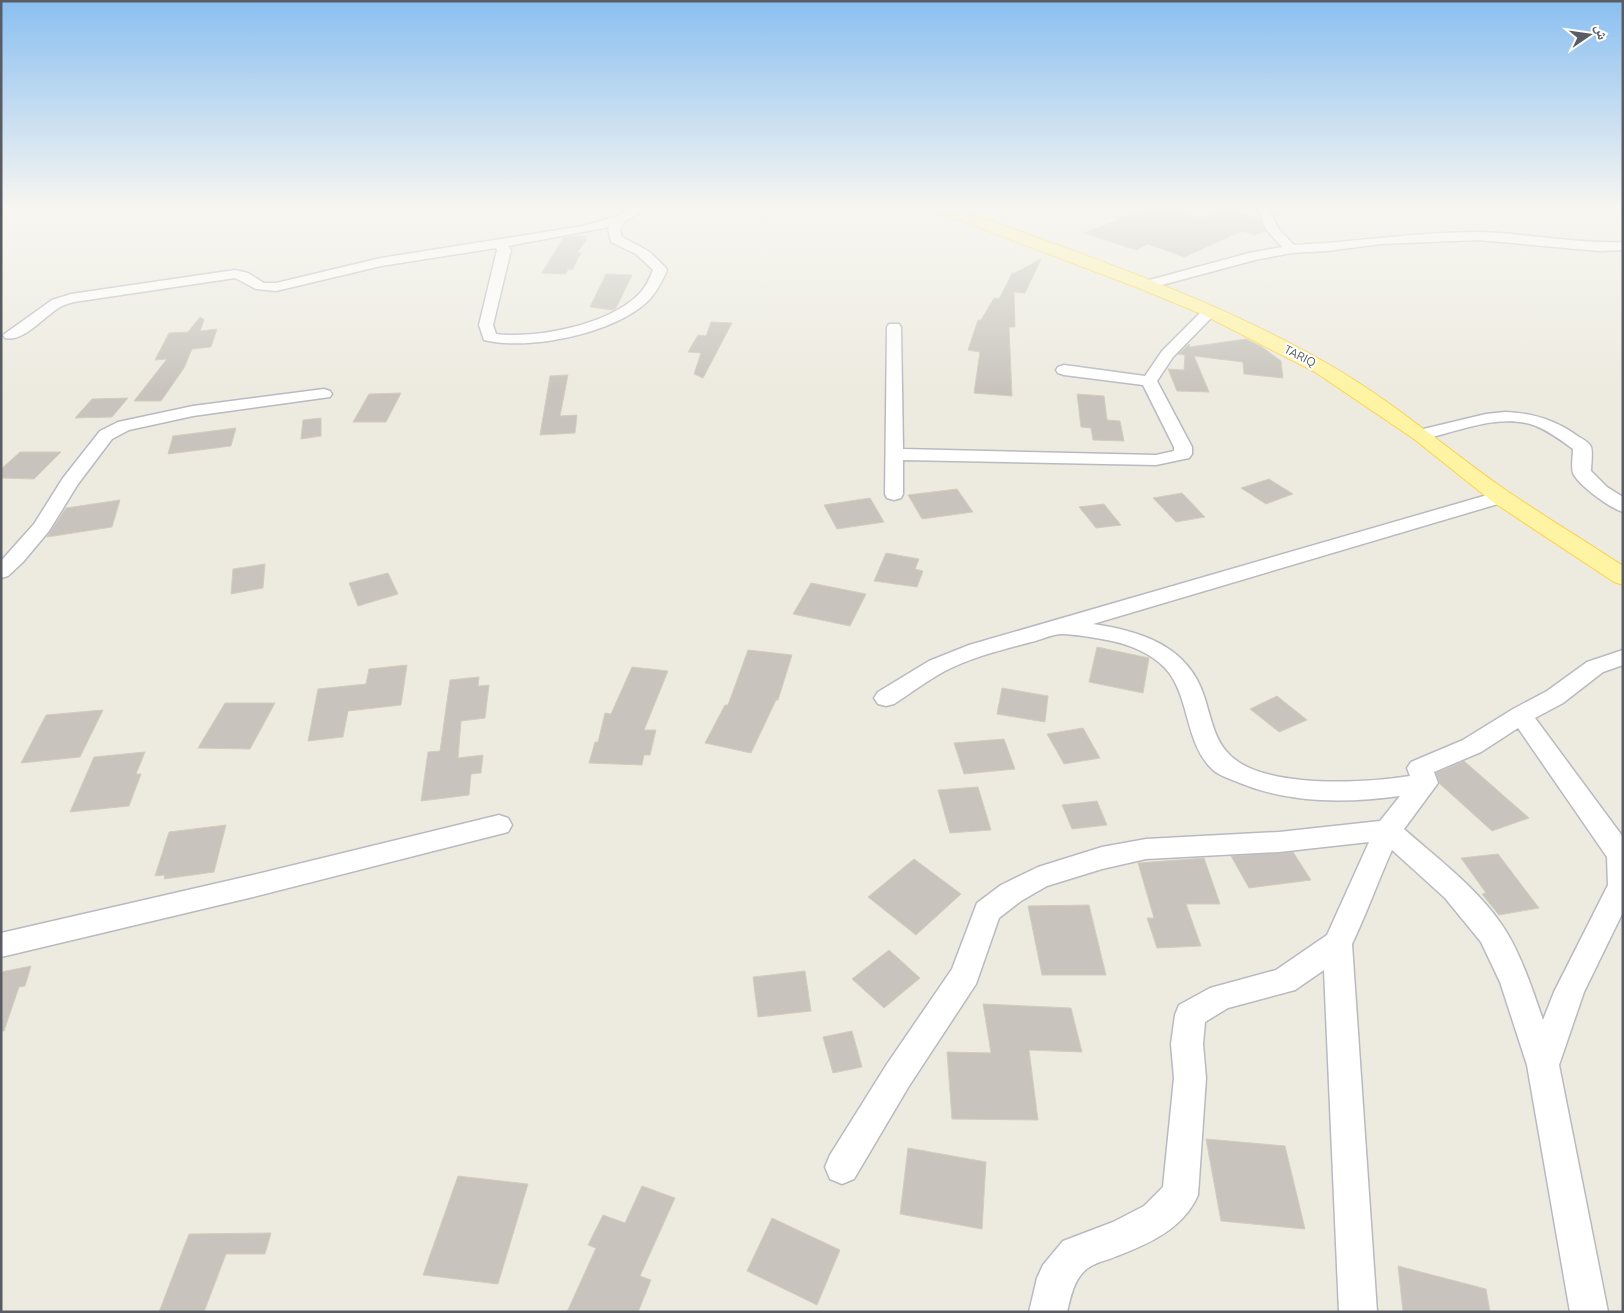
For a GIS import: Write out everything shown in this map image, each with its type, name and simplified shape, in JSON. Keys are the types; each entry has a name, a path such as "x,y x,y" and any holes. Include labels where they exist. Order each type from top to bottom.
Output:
{"main road":[{"name":"TARIQ","path":"1104,268 1147,284 1210,311 1322,368 1421,435 1501,497 1623,577"}],"street":[{"path":"4,337 26,327 57,304 88,294 235,274 243,275 255,285 265,287 353,268"},
{"path":"500,268 486,325 489,337 502,340 578,331 629,309 637,303 658,277 659,268"},
{"path":"1147,284 1207,268"},
{"path":"1149,381 1167,354 1210,311"},
{"path":"894,327 894,494"},
{"path":"1064,370 1149,381"},
{"path":"894,454 1156,460 1183,454 1183,447 1149,381"},
{"path":"1,572 16,558 42,527 70,482 106,435 124,426 193,411 324,394"},
{"path":"1421,435 1497,418 1515,416 1533,418 1550,425 1582,447 1582,472 1600,491 1623,506"},
{"path":"886,698 937,666 977,650 1501,497"},
{"path":"1061,627 1132,639 1153,646 1169,658 1186,682 1207,740 1222,763 1246,776 1278,785 1315,791 1386,790 1425,783"},
{"path":"1425,783 1420,768 1472,746 1521,715 1555,697 1596,667 1623,657"},
{"path":"1521,715 1621,855 1622,885 1569,992 1543,1065"},
{"path":"1358,1312 1337,944 1388,830 1425,783"},
{"path":"1,945 253,886 499,825"},
{"path":"842,1167 898,1075 965,975 987,911 1011,893 1047,875 1102,858 1146,849 1279,842 1388,830 1455,890 1492,934 1515,982 1543,1065 1589,1312"},
{"path":"1048,1312 1056,1278 1076,1254 1121,1237 1157,1220 1180,1195 1190,1078 1187,1044 1190,1015 1222,997 1284,981 1337,944"}],"building":[{"path":"545,268 573,268 572,270 568,269 566,274 542,273"},
{"path":"1024,268 1037,268 1025,293 1014,292 1015,327 1009,327 1012,396 974,393 980,352 968,350 978,320 981,320 994,298 999,299 1013,272 1013,274"},
{"path":"606,274 632,275 616,308 613,310 590,307"},
{"path":"200,317 204,320 200,331 217,329 211,347 192,349 184,368 161,401 134,401 167,359 155,360 169,333 188,332"},
{"path":"711,322 732,323 703,378 694,374 701,353 688,352 698,335 706,336"},
{"path":"1246,339 1262,347 1281,361 1283,378 1244,374 1243,362 1194,356 1209,392 1177,391 1168,369 1184,370 1185,355 1178,354 1189,344 1190,347"},
{"path":"568,375 560,416 577,415 575,433 540,435 550,376"},
{"path":"401,393 386,422 353,422 369,394"},
{"path":"1077,394 1104,396 1107,420 1120,421 1124,441 1093,440 1091,428 1081,427"},
{"path":"128,398 112,417 75,418 92,399"},
{"path":"321,418 321,436 301,439 303,420"},
{"path":"236,428 231,446 168,454 173,436"},
{"path":"20,452 61,452 34,479 1,478 1,469"},
{"path":"1269,479 1293,494 1266,504 1241,488"},
{"path":"957,489 973,512 922,519 908,495"},
{"path":"1182,493 1205,517 1176,522 1153,498"},
{"path":"870,498 884,522 837,529 824,505"},
{"path":"120,500 112,527 47,537 66,508"},
{"path":"1104,504 1121,525 1096,528 1079,507"},
{"path":"886,553 919,559 915,569 923,571 917,587 874,581"},
{"path":"265,564 263,588 231,594 233,569"},
{"path":"388,573 398,594 358,606 349,583"},
{"path":"811,583 866,594 850,626 793,614"},
{"path":"1097,647 1149,658 1143,693 1089,682"},
{"path":"748,650 792,655 778,700 776,700 751,753 705,743 725,705 728,705"},
{"path":"407,665 401,705 348,711 343,737 308,741 318,689 366,684 369,669"},
{"path":"632,667 668,671 644,730 656,730 650,755 644,755 642,765 589,763 595,742 598,742 605,713 611,714"},
{"path":"479,677 478,686 489,685 485,718 461,721 458,758 483,755 481,773 471,774 469,795 421,801 428,752 440,751 450,680"},
{"path":"1002,688 1048,696 1045,722 997,714"},
{"path":"1277,696 1307,720 1279,732 1250,709"},
{"path":"225,703 275,703 250,749 198,748"},
{"path":"103,710 80,757 21,763 46,715"},
{"path":"1083,728 1100,758 1064,764 1047,734"},
{"path":"1004,739 1015,769 964,774 954,743"},
{"path":"145,752 136,774 141,774 129,806 70,812 94,757"},
{"path":"1464,761 1529,818 1492,831 1440,784 1436,773"},
{"path":"978,787 991,830 950,833 938,790"},
{"path":"1097,801 1107,825 1072,829 1062,805"},
{"path":"226,825 214,872 164,879 165,875 155,876 169,832"},
{"path":"1293,852 1311,880 1249,888 1231,856"},
{"path":"1498,854 1539,908 1499,915 1482,894 1486,893 1461,858"},
{"path":"1204,858 1220,904 1186,904 1201,946 1157,948 1147,918 1154,918 1138,863"},
{"path":"914,859 961,894 916,935 868,897"},
{"path":"1089,905 1106,975 1042,975 1028,906"},
{"path":"889,950 920,978 884,1008 852,979"},
{"path":"31,966 25,986 19,987 4,1031 1,1031 1,972"},
{"path":"805,971 811,1011 758,1017 753,977"},
{"path":"983,1004 1071,1008 1082,1052 1029,1050 1038,1120 952,1119 947,1052 991,1053"},
{"path":"852,1031 862,1067 833,1073 823,1037"},
{"path":"1206,1139 1285,1146 1305,1229 1221,1221"},
{"path":"908,1148 986,1162 982,1229 900,1214"},
{"path":"458,1176 528,1184 498,1284 423,1275"},
{"path":"642,1186 675,1198 640,1276 651,1280 638,1312 567,1312 596,1248 588,1245 603,1215 625,1223"},
{"path":"772,1218 840,1250 817,1305 747,1271"},
{"path":"271,1233 265,1254 226,1254 204,1312 159,1312 189,1234"},
{"path":"1398,1266 1486,1289 1490,1312 1403,1312"}]}
